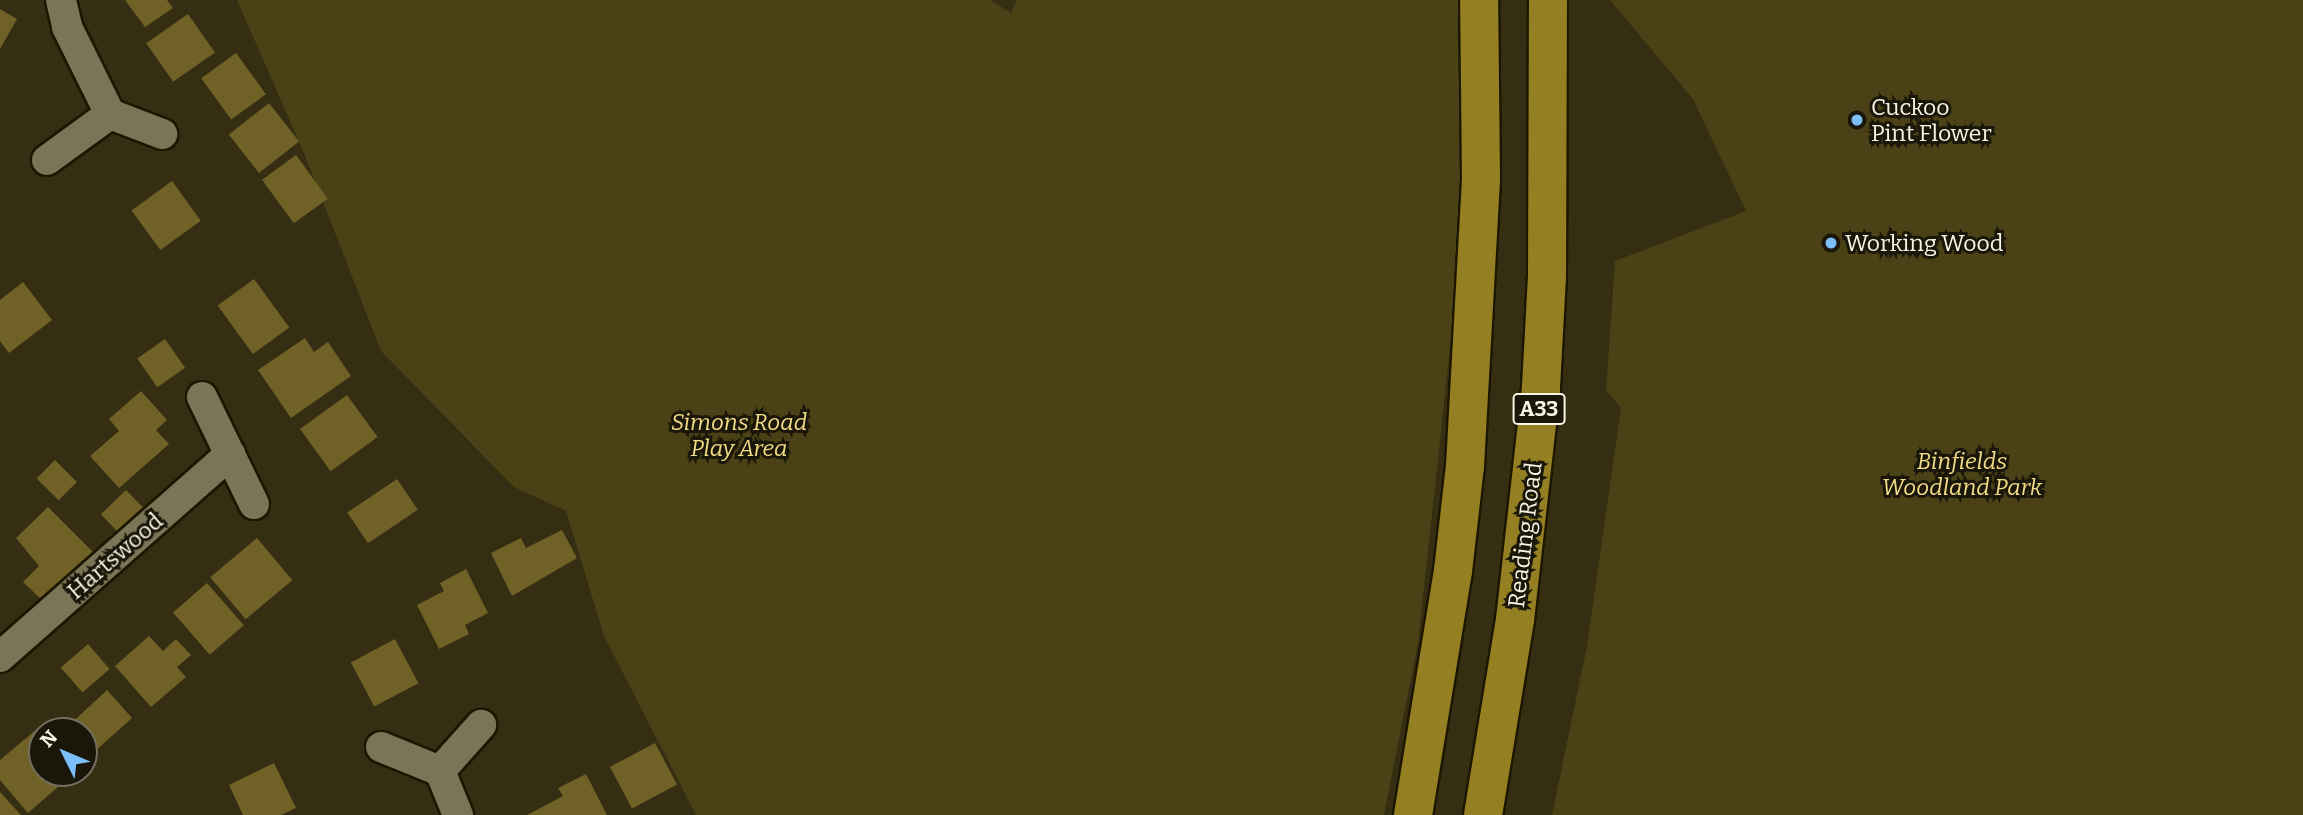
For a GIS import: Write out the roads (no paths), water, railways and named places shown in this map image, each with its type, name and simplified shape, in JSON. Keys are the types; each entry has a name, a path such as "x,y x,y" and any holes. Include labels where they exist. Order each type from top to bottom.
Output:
{"highway":[{"path":"1413,815 1453,571 1465,466 1480,179 1479,0"},
{"name":"Reading Road","path":"1483,815 1515,620 1541,387 1547,277 1548,0"}],"street":[{"path":"61,0 67,27 110,114 162,134"},
{"path":"47,160 110,114"},
{"path":"202,397 254,505"},
{"name":"Hartswood","path":"0,657 230,454"},
{"path":"440,771 481,725"},
{"path":"381,747 440,771 458,815"}],"place":[{"name":"Cuckoo Pint Flower","path":"1857,120"},
{"name":"Working Wood","path":"1831,243"}],"park label":[{"name":"Simons Road Play Area","path":"739,435"},
{"name":"Binfields Woodland Park","path":"1962,474"}]}
